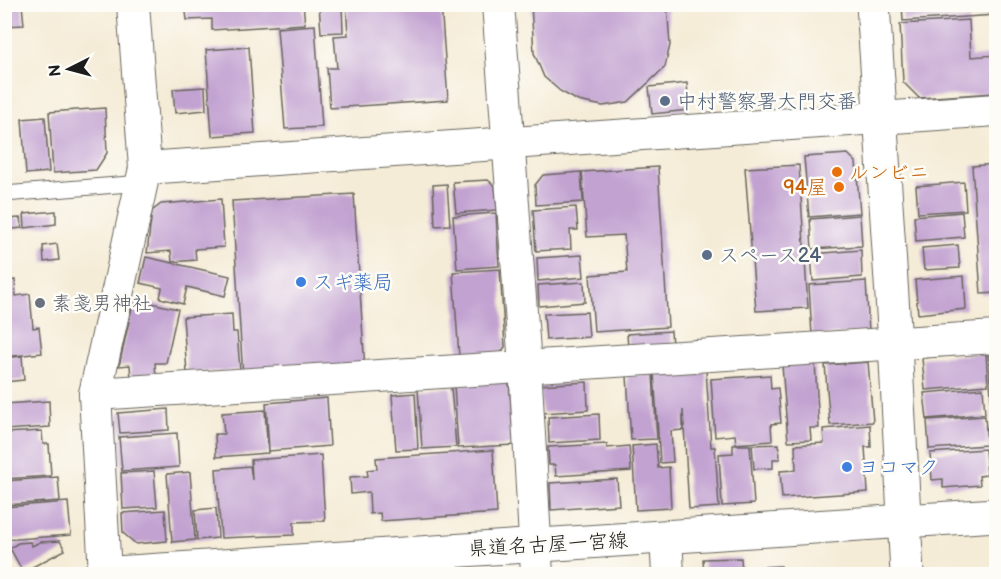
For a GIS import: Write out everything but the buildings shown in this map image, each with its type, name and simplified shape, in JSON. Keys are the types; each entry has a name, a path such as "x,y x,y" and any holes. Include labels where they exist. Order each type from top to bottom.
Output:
{"main road":[{"path":"873,4 907,574"},
{"name":"県道名古屋一宮線","path":"100,574 536,559 666,537 996,515"}],"street":[{"path":"105,574 94,394 144,175 133,4"},
{"path":"498,4 525,366 536,559"},
{"path":"144,175 507,143 996,110"},
{"path":"94,394 996,336"},
{"path":"666,537 668,574"}],"lane":[{"path":"4,194 144,175"}],"place":[{"name":"中村警察署大門交番","path":"665,101"},
{"name":"ルンビニ","path":"837,172"},
{"name":"94屋","path":"839,187"},
{"name":"スペース24","path":"707,255"},
{"name":"スギ薬局","path":"301,282"},
{"name":"素戔男神社","path":"40,303"},
{"name":"ヨコマク","path":"847,467"}]}
